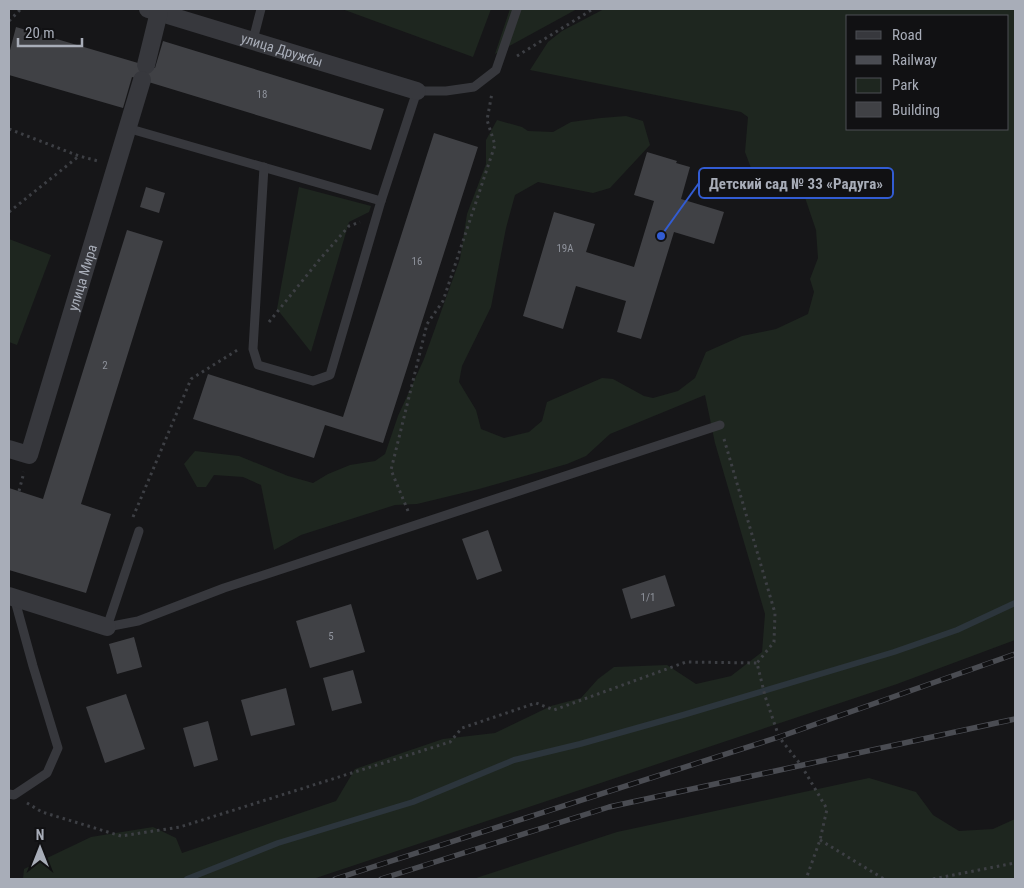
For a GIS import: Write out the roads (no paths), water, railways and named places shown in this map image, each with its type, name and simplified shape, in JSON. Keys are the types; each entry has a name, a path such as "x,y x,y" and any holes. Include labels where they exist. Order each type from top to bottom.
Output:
{"street":[{"name":"улица Дружбы","path":"154,10 417,92"},
{"name":"улица Мира","path":"9,449 29,455 144,72 154,10"},
{"path":"11,596 107,627"}],"lane":[{"path":"253,40 261,9"},
{"path":"264,167 253,349 258,365 313,381 330,375 381,201 417,92 446,92 474,87 496,70 517,9"},
{"path":"127,128 381,201"},
{"path":"107,627 138,620 224,588 720,425"},
{"path":"107,627 139,531"},
{"path":"11,596 58,748 47,773 11,794"}],"waterway":[{"path":"187,879 278,843 413,802 514,760 580,744 683,715 894,652 957,630 1015,603"}],"railway":[{"path":"335,879 779,737 1015,654"},
{"path":"381,879 609,807 1015,719"}],"place":[{"name":"Детский сад № 33 «Радуга»","path":"661,236"}]}
